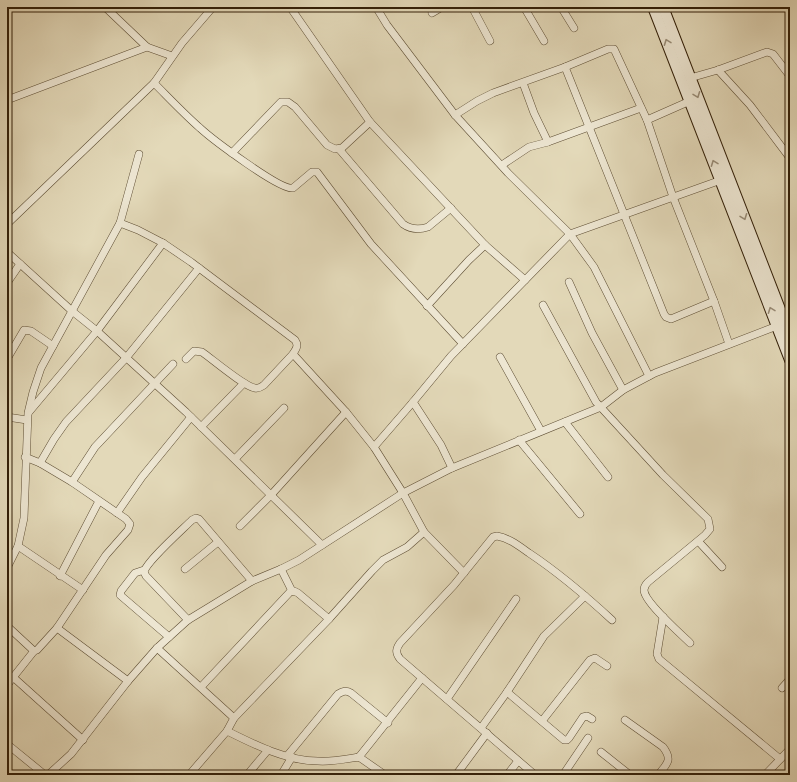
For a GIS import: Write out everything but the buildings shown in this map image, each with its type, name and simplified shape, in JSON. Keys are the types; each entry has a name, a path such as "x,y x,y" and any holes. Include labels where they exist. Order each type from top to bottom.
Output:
{"main road":[{"path":"653,7 720,180 790,336"},
{"path":"662,7 784,324 790,360"}],"street":[{"path":"105,7 147,46 172,56"},
{"path":"7,224 154,83 182,42 213,7"},
{"path":"290,7 370,122 485,245 525,280"},
{"path":"376,7 387,25 455,115 502,166 570,234 594,267 649,376"},
{"path":"432,13 442,7"},
{"path":"472,7 490,41"},
{"path":"524,7 544,41"},
{"path":"562,7 574,28"},
{"path":"7,100 147,46"},
{"path":"455,115 493,93 613,48 647,120 673,197 714,301 729,344"},
{"path":"690,78 718,70 767,52 773,54 790,76"},
{"path":"565,67 666,317 671,319 714,301"},
{"path":"718,70 750,105 790,158"},
{"path":"154,83 200,128 256,170 288,188 293,188 314,171 317,172 371,244 463,344"},
{"path":"523,83 534,113 548,142"},
{"path":"232,153 277,105 286,101 295,107 327,145 332,148 339,149 403,224 416,229 423,229 428,227 451,208"},
{"path":"647,120 690,101"},
{"path":"502,166 529,147 548,142 641,108"},
{"path":"339,149 370,122"},
{"path":"7,568 18,546 24,518 25,457 28,416 36,381 41,368 120,223 139,154"},
{"path":"374,447 450,356 570,234 720,180"},
{"path":"120,223 164,243 295,340 297,345 292,354 261,387 255,388 244,383 202,352 194,351 186,359"},
{"path":"7,417 28,416 97,331 164,243"},
{"path":"427,306 469,260 485,245"},
{"path":"7,252 72,311 97,331 191,417 322,545"},
{"path":"7,283 20,264"},
{"path":"40,464 54,439 66,422 126,358 199,268"},
{"path":"569,282 592,333 623,390"},
{"path":"543,305 596,402 663,475 708,519 710,529 698,542 648,582 644,591 645,596 663,617 690,643"},
{"path":"7,744 46,775 71,754 128,681 157,648 188,620 252,582 281,569 322,545 403,493 452,468 601,407 623,390 649,376 784,324"},
{"path":"7,359 24,330 31,331 53,346"},
{"path":"292,354 346,412 374,447 403,493 424,532 464,573"},
{"path":"500,357 541,431"},
{"path":"72,482 96,447 173,364"},
{"path":"201,427 244,383"},
{"path":"413,402 441,445 452,468"},
{"path":"235,459 284,408"},
{"path":"240,526 271,495 346,412"},
{"path":"117,513 142,477 191,417"},
{"path":"565,422 608,477"},
{"path":"519,440 580,514"},
{"path":"7,685 34,651 37,650 56,628 106,555 130,527 128,521 72,482 25,457"},
{"path":"60,576 99,501"},
{"path":"169,637 120,595 121,590 135,573 144,570 158,553 194,518 199,520 252,582"},
{"path":"189,775 227,731 234,718 329,619 378,565 388,557 407,546 424,532"},
{"path":"535,775 400,659 397,655 396,649 464,573 493,537 497,536 502,536 507,539 553,570 612,620"},
{"path":"186,569 218,542"},
{"path":"698,542 722,567"},
{"path":"18,546 60,576 83,590"},
{"path":"281,569 292,591 298,593 329,619"},
{"path":"144,570 146,576 188,620"},
{"path":"201,688 292,591"},
{"path":"481,728 544,636 585,596"},
{"path":"447,699 516,599"},
{"path":"663,617 656,654 659,659 780,759"},
{"path":"7,626 34,651"},
{"path":"56,628 128,681"},
{"path":"157,648 234,718"},
{"path":"542,721 590,660 595,658 607,666"},
{"path":"13,677 83,740"},
{"path":"359,757 388,723 422,678"},
{"path":"782,688 790,678"},
{"path":"281,775 290,757 338,694 342,691 351,693 388,723"},
{"path":"507,692 561,738 567,740 583,717 587,716 592,719"},
{"path":"625,720 663,747 667,752 669,757 668,762 658,775"},
{"path":"227,731 268,750 290,757 318,762 359,757 385,775"},
{"path":"456,775 487,733"},
{"path":"563,775 588,738"},
{"path":"246,775 268,750"},
{"path":"765,775 790,750"},
{"path":"601,752 630,775"},
{"path":"507,775 518,761"}]}
